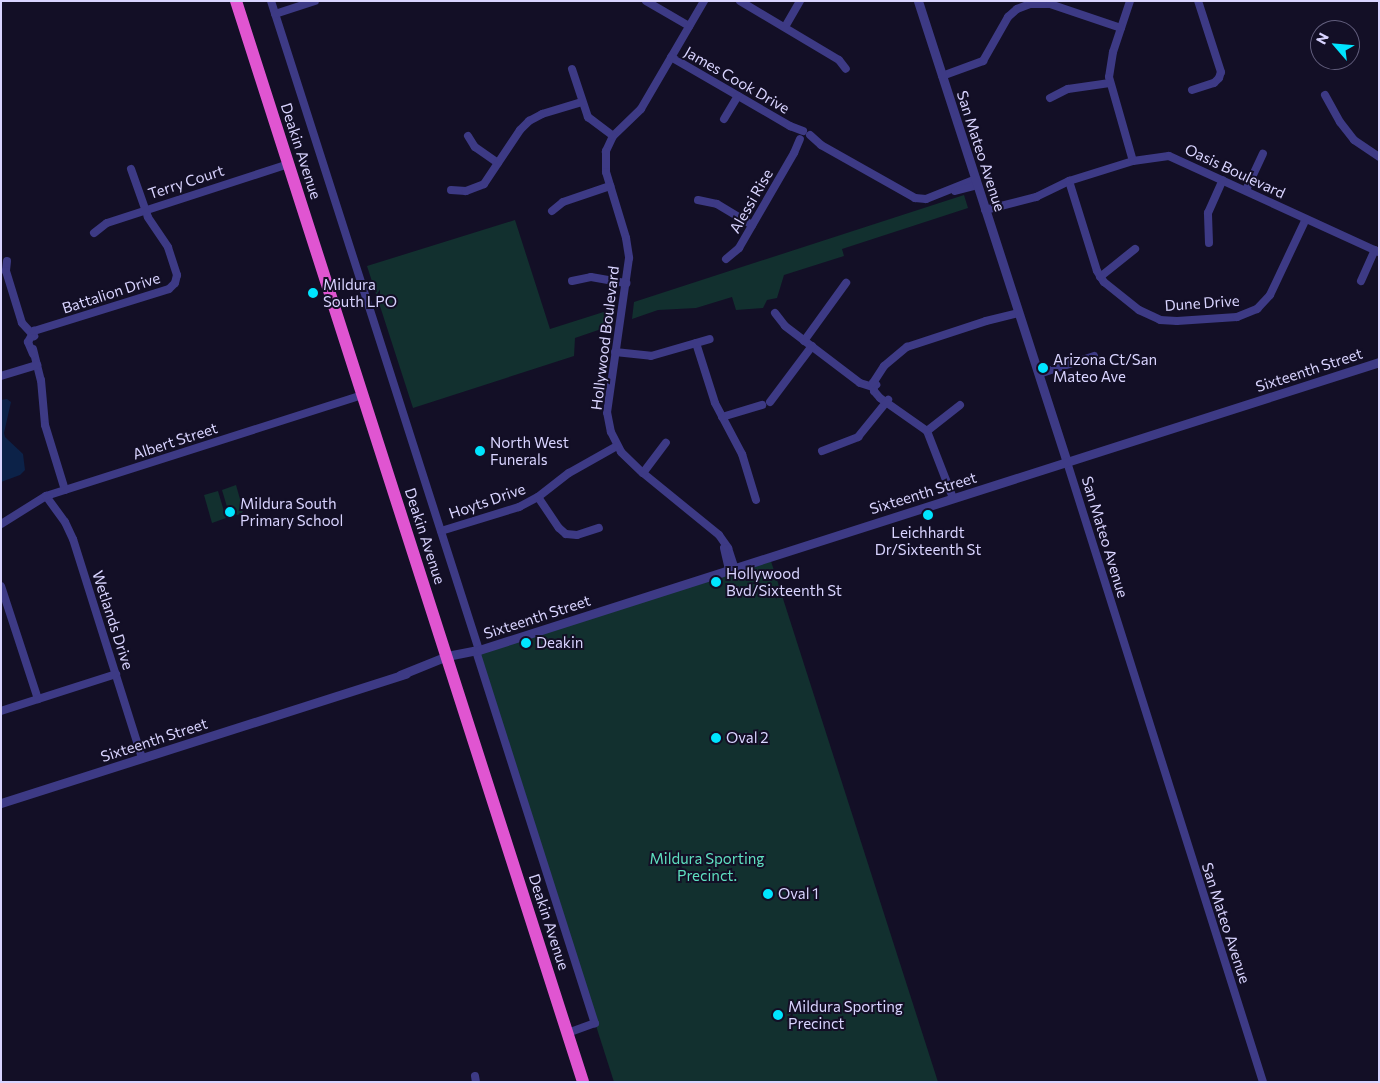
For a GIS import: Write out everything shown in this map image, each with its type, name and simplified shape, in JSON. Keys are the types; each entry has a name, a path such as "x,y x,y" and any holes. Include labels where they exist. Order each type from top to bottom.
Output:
{"highway":[{"name":"Deakin Avenue","path":"236,1 581,1081"}],"street":[{"name":"Deakin Avenue","path":"271,1 441,531 595,1023 567,1033"},
{"path":"275,14 315,1"},
{"path":"646,1 689,26"},
{"name":"Hollywood Boulevard","path":"704,1 641,109 613,136 608,145 604,161 628,248 626,283 607,412 611,432 617,446 643,473 722,539 732,568"},
{"path":"740,1 839,60 846,69"},
{"path":"785,27 800,1"},
{"name":"San Mateo Avenue","path":"918,1 1039,374 1263,1082"},
{"path":"1130,1 1110,61 1110,83 1134,161"},
{"path":"1192,90 1214,83 1219,78 1221,72 1198,1"},
{"path":"942,76 983,61 1008,17 1022,6 1036,2 1050,4 1121,28"},
{"name":"James Cook Drive","path":"671,57 790,126 804,137 911,197 926,199 977,182"},
{"path":"572,69 582,102 591,121 613,136"},
{"path":"1050,98 1068,89 1110,83"},
{"path":"1325,95 1340,122 1354,140 1379,157"},
{"path":"724,119 738,96"},
{"path":"451,190 466,191 479,187 488,179 520,130 529,121 542,114 582,102"},
{"path":"468,136 475,147 498,163"},
{"name":"Alessi Rise","path":"726,259 739,248 804,137"},
{"path":"1246,190 1263,154"},
{"name":"Oasis Boulevard","path":"986,213 1042,195 1069,181 1134,161 1169,156 1377,251"},
{"name":"Terry Court","path":"94,233 107,223 288,164"},
{"name":"Battalion Drive","path":"32,335 47,328 173,286 177,275 168,247 144,210 131,169"},
{"path":"1209,243 1208,213 1223,180"},
{"name":"Dune Drive","path":"1069,181 1100,277 1109,287 1139,310 1160,320 1184,321 1244,316 1257,309 1270,295 1306,218"},
{"path":"552,211 562,202 610,186"},
{"path":"698,200 717,204 752,225"},
{"path":"1100,277 1135,249"},
{"path":"1361,281 1377,251"},
{"path":"7,261 6,272 22,323 32,335 33,354 41,380 45,425 65,490"},
{"path":"572,281 592,277 626,283"},
{"path":"804,341 846,283"},
{"path":"874,385 890,361 914,344 1018,310"},
{"path":"776,312 785,326 804,341 863,384 874,385 888,401 927,431 951,498"},
{"path":"615,352 651,356 710,339"},
{"path":"696,343 713,398 742,454 756,500"},
{"path":"770,402 812,346"},
{"path":"1039,374 1094,356"},
{"name":"Sixteenth Street","path":"1,803 1379,362"},
{"path":"1,376 37,365"},
{"name":"Albert Street","path":"1,524 46,496 363,395"},
{"path":"822,451 858,437 888,401"},
{"path":"722,417 762,405"},
{"path":"927,431 960,405"},
{"path":"643,473 666,442"},
{"name":"Hoyts Drive","path":"441,531 519,506 538,497 563,477 617,446"},
{"name":"Wetlands Drive","path":"46,496 69,529 142,758"},
{"path":"538,497 559,528 566,534 577,535 599,528"},
{"path":"1,586 38,699"},
{"path":"1,618 11,615"},
{"path":"1,711 116,674"}],"green space":[{"path":"964,195 968,208 842,249 844,256 784,275 777,298 767,300 763,308 736,310 732,297 696,308 658,310 632,319 634,302"},
{"path":"515,220 550,329 613,309 610,326 575,338 574,356 413,408 367,266"},
{"path":"236,485 244,513 230,517 222,490"},
{"path":"218,491 226,518 212,523 204,495"},
{"name":"Mildura Sporting Precinct.","path":"769,555 938,1082 614,1082 476,651"}],"water":[{"path":"7,399 11,402 4,433 5,437 23,454 25,470 20,475 1,482 1,400"}],"place":[{"name":"Mildura South LPO","path":"313,293"},
{"name":"Arizona Ct/San Mateo Ave","path":"1043,368"},
{"name":"North West Funerals","path":"480,451"},
{"name":"Mildura South Primary School","path":"230,512"},
{"name":"Leichhardt Dr/Sixteenth St","path":"928,515"},
{"name":"Hollywood Bvd/Sixteenth St","path":"716,582"},
{"name":"Deakin","path":"526,643"},
{"name":"Oval 2","path":"716,738"},
{"name":"Oval 1","path":"768,894"},
{"name":"Mildura Sporting Precinct","path":"778,1015"}]}
